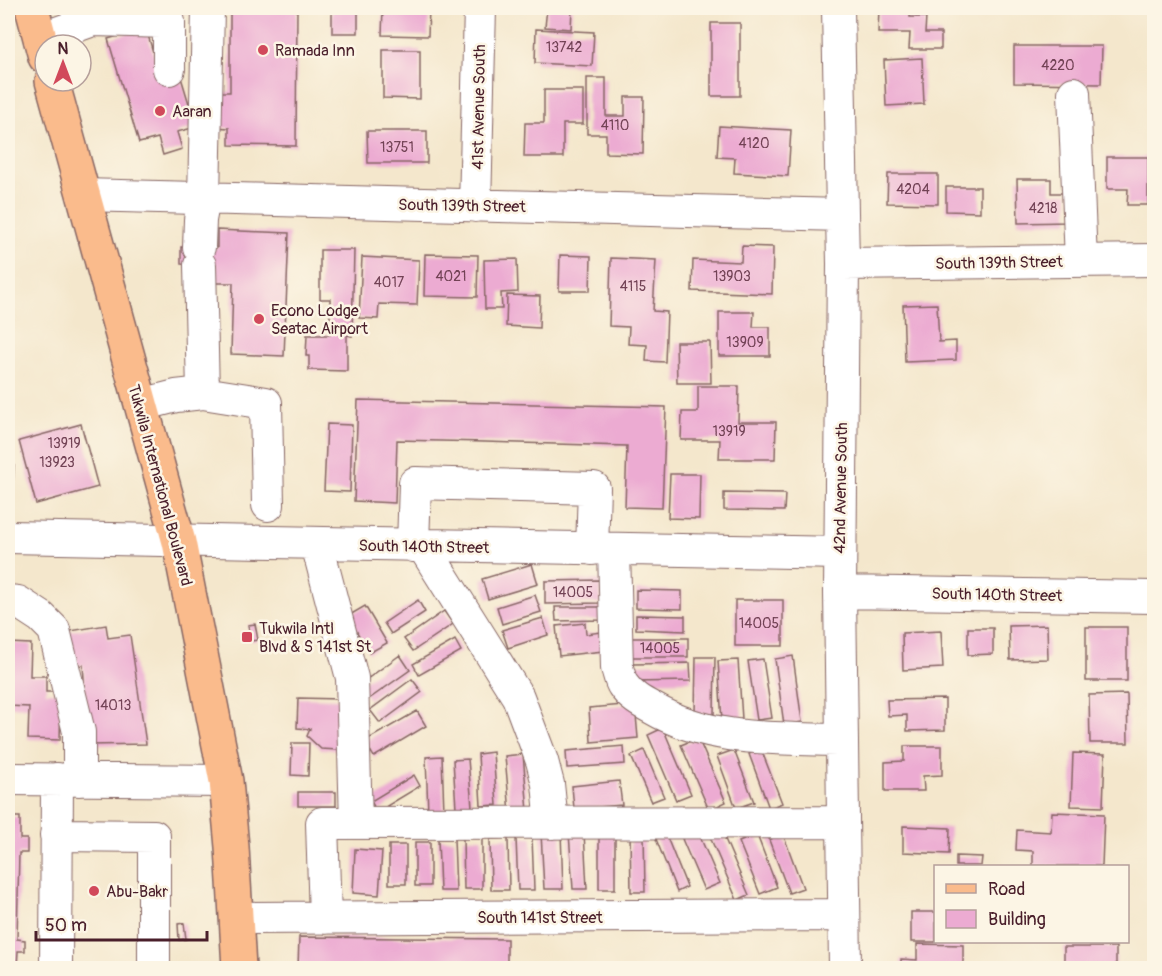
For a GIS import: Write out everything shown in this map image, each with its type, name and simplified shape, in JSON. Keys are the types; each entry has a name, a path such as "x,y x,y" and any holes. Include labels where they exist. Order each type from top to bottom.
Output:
{"main road":[{"path":"32,8 39,33"},
{"name":"Tukwila International Boulevard","path":"54,93 179,542 226,781 238,969"}],"street":[{"path":"202,393 200,220 204,199 208,8"},
{"name":"41st Avenue South","path":"475,206 480,8"},
{"name":"42nd Avenue South","path":"838,8 843,264 840,592 845,969"},
{"path":"65,33 93,14 168,22 169,69"},
{"path":"1074,93 1081,261"},
{"name":"South 139th Street","path":"83,195 842,215"},
{"name":"South 139th Street","path":"843,264 1155,260"},
{"path":"141,405 176,396 202,393 266,403 268,505"},
{"path":"552,823 548,784 542,761 518,697 418,546 415,483 594,488 617,668 622,684 636,699 662,714 692,726 725,735 750,738 842,740"},
{"name":"South 140th Street","path":"8,537 840,553"},
{"path":"317,544 352,678 356,823"},
{"name":"South 140th Street","path":"840,592 1155,597"},
{"path":"8,602 18,602 41,617 54,630 79,732 56,835 56,969"},
{"path":"8,779 226,781"},
{"path":"326,918 322,823 843,822"},
{"path":"56,835 154,836 154,969"},
{"name":"South 141st Street","path":"236,918 844,915"}],"building":[{"path":"128,8 194,8 194,13 128,14"},
{"name":"Ramada Inn","path":"230,8 297,8 296,146 229,145 229,128 213,127 213,92 230,92"},
{"path":"332,8 358,8 358,33 332,33"},
{"path":"383,8 429,8 428,36 382,35"},
{"path":"547,8 572,8 571,29 545,27"},
{"path":"879,8 910,8 910,17 926,17 925,33 941,33 941,49 909,49 910,33 878,33"},
{"path":"711,23 740,23 740,96 711,96"},
{"path":"146,28 161,80 180,74 196,127 177,132 182,149 163,155 158,138 139,143 108,39"},
{"path":"536,29 594,32 592,66 535,63"},
{"path":"1014,46 1102,46 1101,84 1014,83"},
{"path":"383,50 420,50 420,99 383,98"},
{"path":"922,58 924,104 886,106 884,60"},
{"path":"587,78 606,78 606,116 625,116 625,97 644,97 643,154 606,153 606,134 587,134"},
{"path":"544,90 583,90 583,124 563,124 563,157 524,157 525,123 544,123"},
{"path":"719,126 791,130 788,176 734,173 735,158 717,157"},
{"path":"367,131 427,131 427,163 368,163"},
{"path":"1107,157 1148,157 1148,205 1127,205 1128,189 1107,189"},
{"path":"888,174 938,174 938,204 887,203"},
{"path":"1017,179 1051,179 1051,193 1068,193 1068,222 1018,223"},
{"path":"946,187 980,187 980,212 946,211"},
{"name":"Econo Lodge Seatac Airport","path":"217,230 289,233 284,356 231,354 233,283 216,283 216,265 181,264 181,247 217,248"},
{"path":"742,246 773,247 772,294 692,291 693,260 741,262"},
{"path":"320,250 354,250 352,336 347,335 347,371 309,370 309,356 306,356 307,335 330,335 330,299 320,299"},
{"path":"425,254 478,255 477,297 424,296"},
{"path":"560,255 591,256 590,291 559,291"},
{"path":"362,257 419,260 417,305 379,304 378,319 359,318"},
{"path":"611,258 656,260 653,311 667,312 665,362 646,361 647,345 628,344 629,327 609,326"},
{"path":"517,259 518,292 501,293 502,309 485,309 484,260"},
{"path":"507,295 540,296 539,328 506,326"},
{"path":"937,304 939,342 956,341 956,360 905,362 903,305"},
{"path":"719,312 754,312 753,327 770,327 770,356 719,356"},
{"path":"676,342 710,342 711,383 677,383"},
{"path":"698,386 739,386 738,422 776,422 775,459 719,459 720,440 681,440 682,412 698,412"},
{"path":"358,400 666,407 662,508 625,507 627,446 397,440 395,503 354,501"},
{"path":"81,424 98,487 36,504 19,441"},
{"path":"327,424 352,425 350,492 324,491"},
{"path":"8,465 14,465 12,507 8,507"},
{"path":"670,474 700,474 699,519 668,518"},
{"path":"724,493 785,494 784,511 724,510"},
{"path":"532,564 538,584 488,599 482,579"},
{"path":"600,580 601,603 545,604 545,581"},
{"path":"636,590 682,591 682,609 636,608"},
{"path":"535,595 541,612 502,624 497,607"},
{"path":"418,600 425,612 391,634 384,623"},
{"path":"735,600 783,600 783,646 735,646"},
{"path":"365,606 387,643 369,653 348,616"},
{"path":"555,607 602,607 603,620 556,621"},
{"path":"444,611 453,624 413,651 404,639"},
{"path":"636,615 685,616 685,631 636,629"},
{"path":"543,618 548,635 508,648 502,630"},
{"path":"585,623 586,634 601,632 603,651 559,656 556,626"},
{"path":"255,624 258,640 251,641 248,625"},
{"path":"106,625 108,638 130,635 146,744 89,745 83,665 69,667 64,632"},
{"path":"1047,625 1048,659 1010,660 1009,626"},
{"path":"1086,627 1127,627 1127,681 1086,681"},
{"path":"968,628 993,628 993,654 968,655"},
{"path":"941,631 943,668 903,670 902,633"},
{"path":"632,638 688,638 688,657 632,657"},
{"path":"455,640 461,651 419,675 413,664"},
{"path":"8,643 31,644 30,676 46,676 46,692 61,692 60,740 28,739 29,707 8,706"},
{"path":"400,655 410,670 369,699 359,685"},
{"path":"793,656 802,722 784,725 775,659"},
{"path":"696,657 715,657 714,714 695,714"},
{"path":"763,659 772,718 757,720 748,661"},
{"path":"738,660 742,719 722,721 718,661"},
{"path":"690,663 691,681 633,682 633,664"},
{"path":"412,679 422,692 380,723 370,710"},
{"path":"1127,694 1128,743 1090,743 1089,695"},
{"path":"298,698 340,699 338,750 321,749 307,736 310,729 297,728"},
{"path":"945,699 945,730 907,731 907,715 888,716 887,700"},
{"path":"635,704 638,738 591,742 589,708"},
{"path":"417,711 426,726 374,757 365,741"},
{"path":"663,728 691,794 676,800 648,735"},
{"path":"698,738 726,802 709,810 681,745"},
{"path":"292,743 309,743 308,776 291,775"},
{"path":"624,746 625,764 567,768 566,751"},
{"path":"904,746 942,746 942,775 923,776 924,791 885,791 885,762 904,761"},
{"path":"761,749 782,803 769,808 749,754"},
{"path":"644,750 664,797 651,802 631,756"},
{"path":"734,750 754,802 736,808 717,756"},
{"path":"493,752 497,805 481,806 478,754"},
{"path":"1073,753 1105,754 1103,807 1071,806"},
{"path":"523,754 528,811 510,813 505,756"},
{"path":"442,756 444,812 428,813 426,757"},
{"path":"468,759 472,807 456,808 453,760"},
{"path":"414,775 420,786 377,812 371,801"},
{"path":"619,781 622,805 574,809 572,786"},
{"path":"298,792 336,792 336,806 298,806"},
{"path":"1052,812 1104,814 1102,865 1033,865 1033,851 1016,850 1017,830 1051,832"},
{"path":"8,817 20,817 20,839 27,839 27,853 19,853 17,939 25,940 25,951 18,951 17,968 8,968"},
{"path":"903,826 950,828 949,854 903,852"},
{"path":"561,832 563,889 544,889 541,833"},
{"path":"584,832 587,889 573,889 569,833"},
{"path":"615,832 615,889 599,889 599,833"},
{"path":"630,832 644,832 645,892 631,892"},
{"path":"698,832 720,883 704,890 682,839"},
{"path":"722,832 749,895 737,900 710,837"},
{"path":"783,834 803,888 789,893 769,840"},
{"path":"666,835 687,887 677,892 656,839"},
{"path":"757,835 777,887 760,894 739,842"},
{"path":"532,837 534,890 518,890 516,838"},
{"path":"463,838 482,838 482,889 464,889"},
{"path":"508,838 509,890 491,890 490,839"},
{"path":"438,839 454,839 456,891 440,891"},
{"path":"415,842 430,842 430,886 415,886"},
{"path":"389,845 406,845 406,884 389,884"},
{"path":"355,849 382,851 379,895 353,893"},
{"path":"956,856 982,857 981,865 956,865"},
{"path":"911,912 934,912 934,942 911,942"},
{"path":"184,923 186,939 179,940 178,924"},
{"path":"299,937 507,939 507,968 298,968"},
{"path":"917,944 963,945 963,968 901,968 901,959 917,960"},
{"path":"1064,947 1116,947 1116,968 1064,968"}],"place":[{"name":"Ramada Inn","path":"263,50"},
{"name":"Aaran","path":"160,111"},
{"name":"Econo Lodge Seatac Airport","path":"259,319"},
{"name":"Tukwila Intl Blvd & S 141st St","path":"247,637"},
{"name":"Abu-Bakr","path":"94,891"}]}
